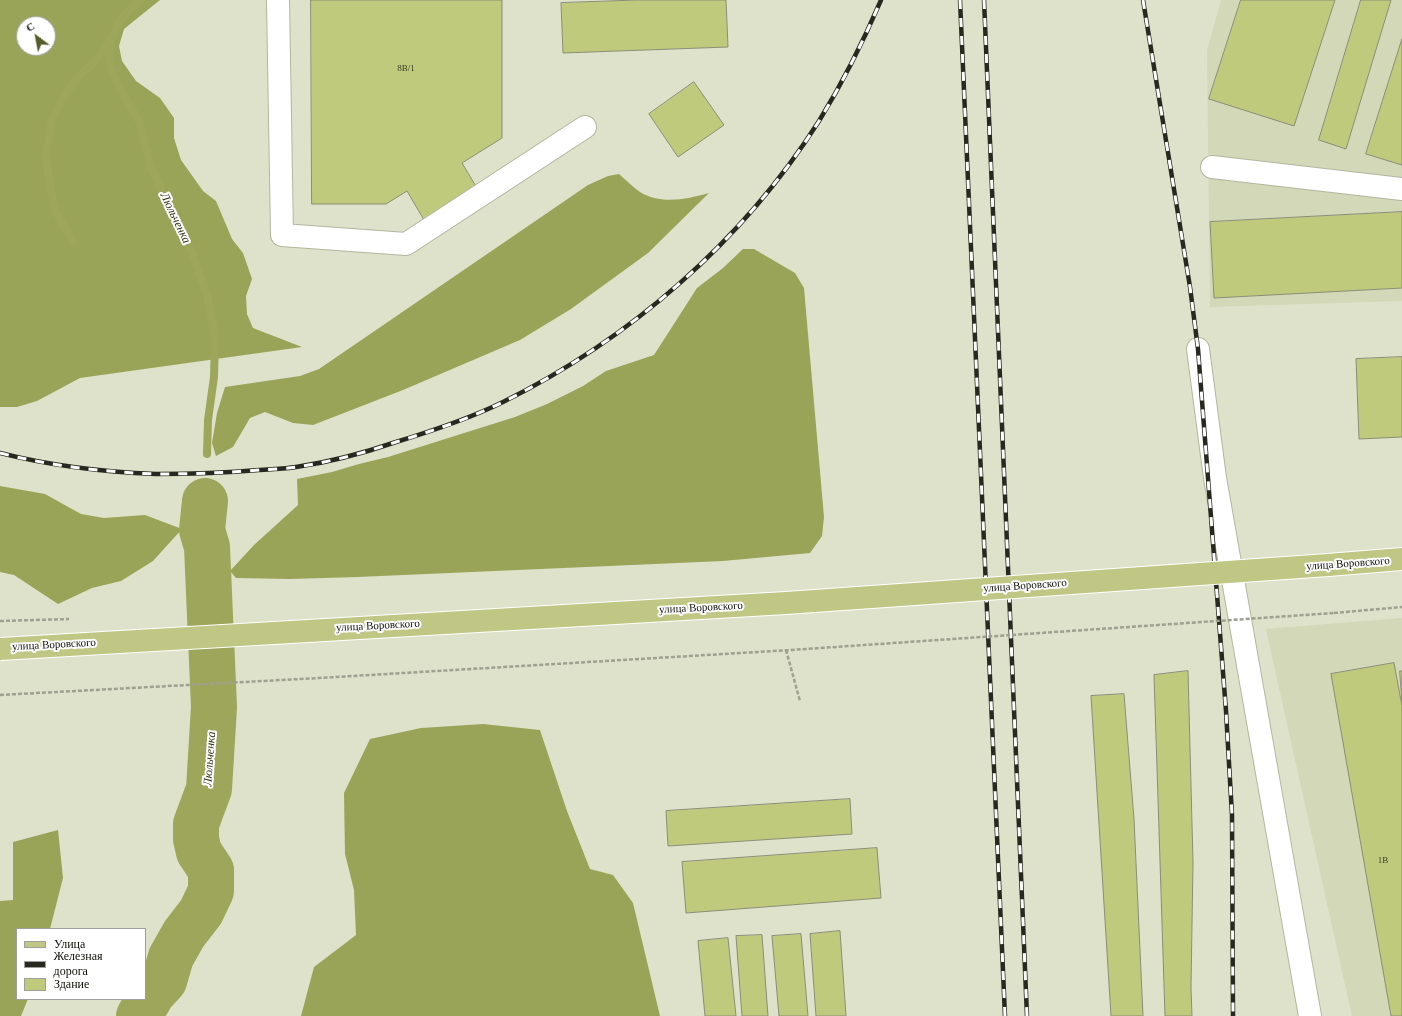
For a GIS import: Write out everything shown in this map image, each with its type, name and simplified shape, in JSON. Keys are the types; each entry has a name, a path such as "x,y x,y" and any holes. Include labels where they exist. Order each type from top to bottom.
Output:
{"main road":[{"name":"улица Воровского","path":"0,649 786,602 1402,559"}],"street":[{"path":"278,0 282,235 406,244 585,127"},
{"path":"1212,167 1402,189"},
{"path":"1198,348 1215,478 1310,1016"}],"path":[{"path":"0,695 319,678 786,650 1334,613 1402,607"},
{"path":"786,650 800,701"}],"shaded area":[{"path":"1221,0 1402,0 1402,301 1210,307 1207,51"},
{"path":"1402,618 1402,1016 1352,1016 1266,629"}],"green space":[{"path":"0,0 160,0 124,29 119,46 122,61 136,81 160,98 174,118 174,138 181,160 203,191 216,201 232,239 243,253 252,279 246,296 247,314 253,328 302,347 80,378 37,401 17,407 0,407"},
{"path":"619,174 640,192 648,196 665,200 683,199 709,193 648,253 571,309 520,340 403,390 313,425 293,423 265,412 250,418 233,447 216,456 212,443 217,413 225,387 300,376 319,369 588,185 608,176"},
{"path":"743,249 754,249 795,273 804,288 824,517 822,536 810,553 723,561 358,577 290,579 236,578 230,571 254,545 298,505 297,479 332,472 388,457 515,417 547,404 583,386 606,371 654,355 697,288 723,268"},
{"path":"0,486 45,494 81,514 104,518 145,515 182,529 153,561 121,581 92,588 58,604 14,575 0,572"},
{"path":"483,724 540,730 567,811 590,869 613,875 633,903 660,1016 301,1016 314,967 356,935 354,890 345,854 344,793 370,739 421,728"},
{"path":"58,830 63,878 50,928 16,928 16,1000 28,1000 21,1016 0,1016 0,901 13,900 13,842"}],"building":[{"path":"311,0 502,0 502,138 462,163 477,188 424,220 407,191 386,204 312,204"},
{"path":"637,0 726,0 728,47 563,53 561,3"},
{"path":"1241,0 1335,0 1294,126 1209,99"},
{"path":"1361,0 1391,0 1346,149 1319,140"},
{"path":"1402,39 1402,165 1366,154"},
{"path":"694,82 724,125 678,157 649,114"},
{"path":"1402,212 1402,288 1214,298 1210,222"},
{"path":"1402,357 1402,437 1359,439 1356,359"},
{"path":"1394,663 1402,706 1402,1016 1391,1016 1331,674"},
{"path":"1188,671 1193,862 1192,1016 1165,1016 1154,675"},
{"path":"1400,671 1402,671 1402,703"},
{"path":"1124,694 1134,819 1143,1016 1111,1016 1091,696"},
{"path":"850,799 852,834 668,846 666,811"},
{"path":"877,848 881,898 686,913 682,862"},
{"path":"840,931 846,1016 816,1016 810,934"},
{"path":"801,934 808,1016 779,1016 772,936"},
{"path":"762,935 768,1016 742,1016 736,936"},
{"path":"728,938 736,1016 705,1016 698,941"}],"waterway":[{"name":"Люльченка","path":"141,0 128,11 119,22 111,40 109,56 112,71 117,84 139,121 152,170 193,255 208,298 215,339 214,377 208,420 207,454"},
{"path":"73,242 57,214 50,186 46,155 52,119 64,97 78,77 96,60 110,41"},
{"name":"Люльченка","path":"139,1016 152,994 164,981 171,957 184,934 201,912 211,891 211,870 199,852 196,839 196,824 209,789 214,707 207,547 202,530 205,501"}],"railway":[{"path":"0,453 58,465 136,473 207,473 287,468 334,460 372,450 423,434 477,414 503,402 550,377 639,317 680,283 719,246 755,207 789,165 819,121 852,62 881,0"},
{"path":"960,0 1005,1016"},
{"path":"984,0 1027,1016"},
{"path":"1143,0 1190,287 1198,349 1226,711 1232,815 1233,1016"}]}
